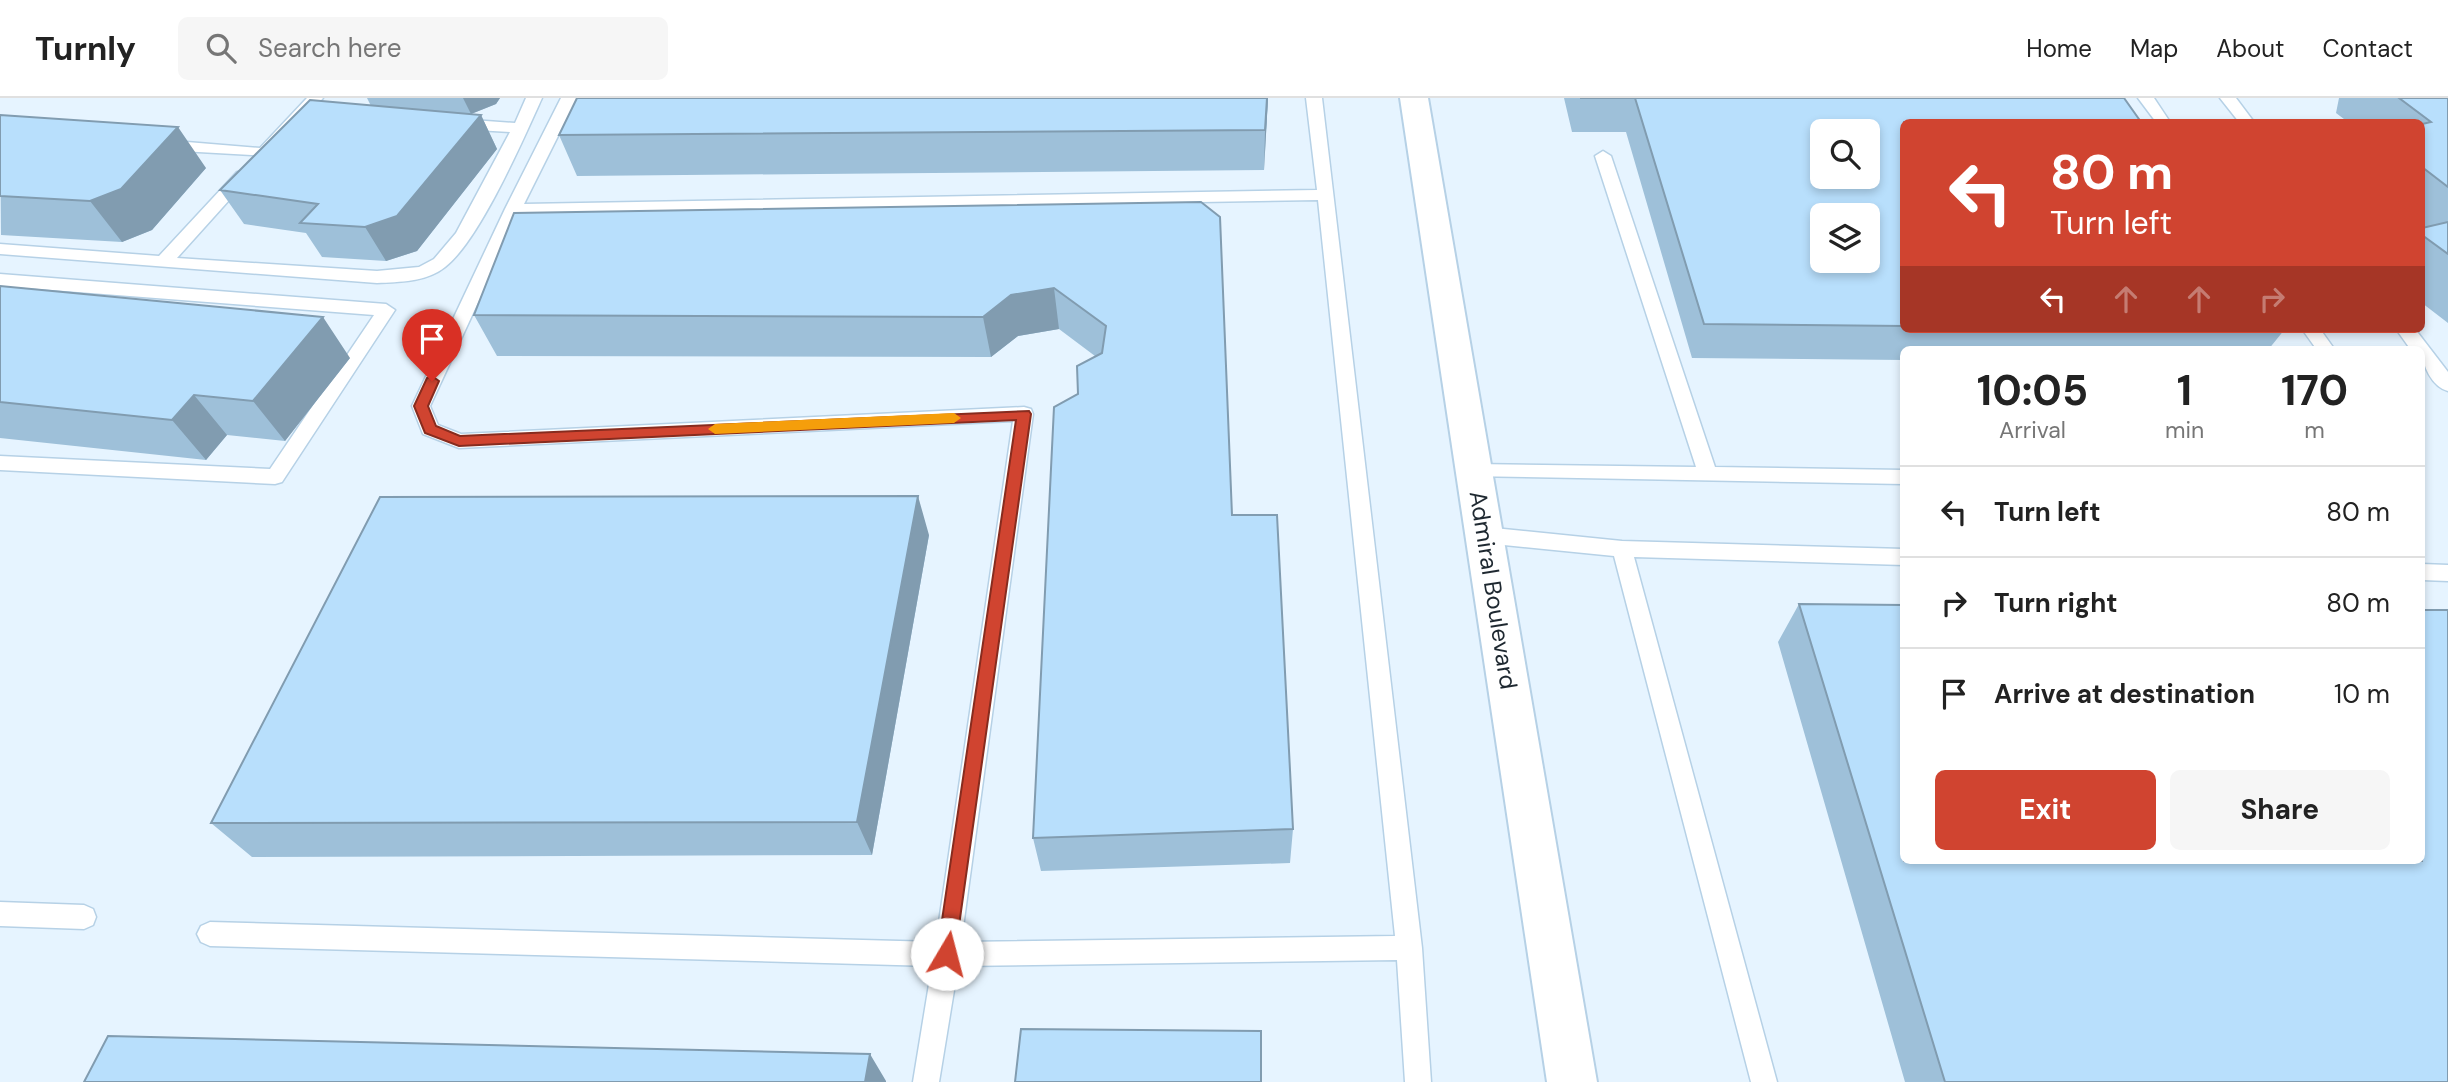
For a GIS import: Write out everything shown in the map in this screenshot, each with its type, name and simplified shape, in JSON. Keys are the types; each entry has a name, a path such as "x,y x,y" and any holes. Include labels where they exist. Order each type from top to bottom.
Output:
{"street":[{"name":"Admiral Boulevard","path":"1414,98 1572,1082"}],"lane":[{"path":"163,262 264,153 307,117 316,98"},
{"path":"0,249 377,277 402,277 423,272 440,263 453,251 534,98"},
{"path":"569,98 513,209 421,406 430,429 459,441 1024,414 947,954 926,1082"},
{"path":"1314,98 1409,948 1418,1082"},
{"path":"2146,98 2161,119"},
{"path":"2228,98 2245,119"},
{"path":"438,123 520,128"},
{"path":"153,144 264,153"},
{"path":"1603,156 1708,474"},
{"path":"513,209 1325,195"},
{"path":"0,280 386,310 275,477 0,463"},
{"path":"2425,354 2448,385"},
{"path":"1474,471 1900,477"},
{"path":"1484,535 1622,549 1900,557"},
{"path":"1622,549 1765,1082"},
{"path":"2425,572 2448,573"},
{"path":"0,914 84,917"},
{"path":"210,934 947,954 1409,948"}],"shaded area":[{"path":"0,98 2448,98 2448,1082 0,1082"}],"building":[{"path":"577,98 1267,98 1265,130 559,135"},
{"path":"1635,98 2124,98 2139,119 1900,119 1900,326 1704,324"},
{"path":"2399,98 2448,98 2448,187 2425,169 2425,123 2431,122"},
{"path":"310,100 481,115 397,216 365,227 300,223 318,204 220,190"},
{"path":"0,115 178,127 121,189 90,201 0,196"},
{"path":"1201,202 1220,217 1232,515 1277,515 1293,829 1033,838 1054,407 1078,394 1077,366 1102,353 1106,326 1054,288 1011,295 983,317 474,315 514,213"},
{"path":"2448,222 2448,254 2425,237 2425,227"},
{"path":"0,286 323,317 253,401 194,395 172,420 0,402"},
{"path":"918,496 857,822 211,823 380,497"},
{"path":"1799,604 1900,605 1900,864 2425,864 2425,610 2448,610 2448,1082 1945,1082"},
{"path":"1021,1029 1261,1031 1261,1082 1015,1082"},
{"path":"108,1036 870,1054 865,1082 84,1082"}],"slow traffic":[{"path":"715,429 954,418"}],"route":[{"path":"432,381 421,406 430,429 459,441 1024,414 947,954"}]}
